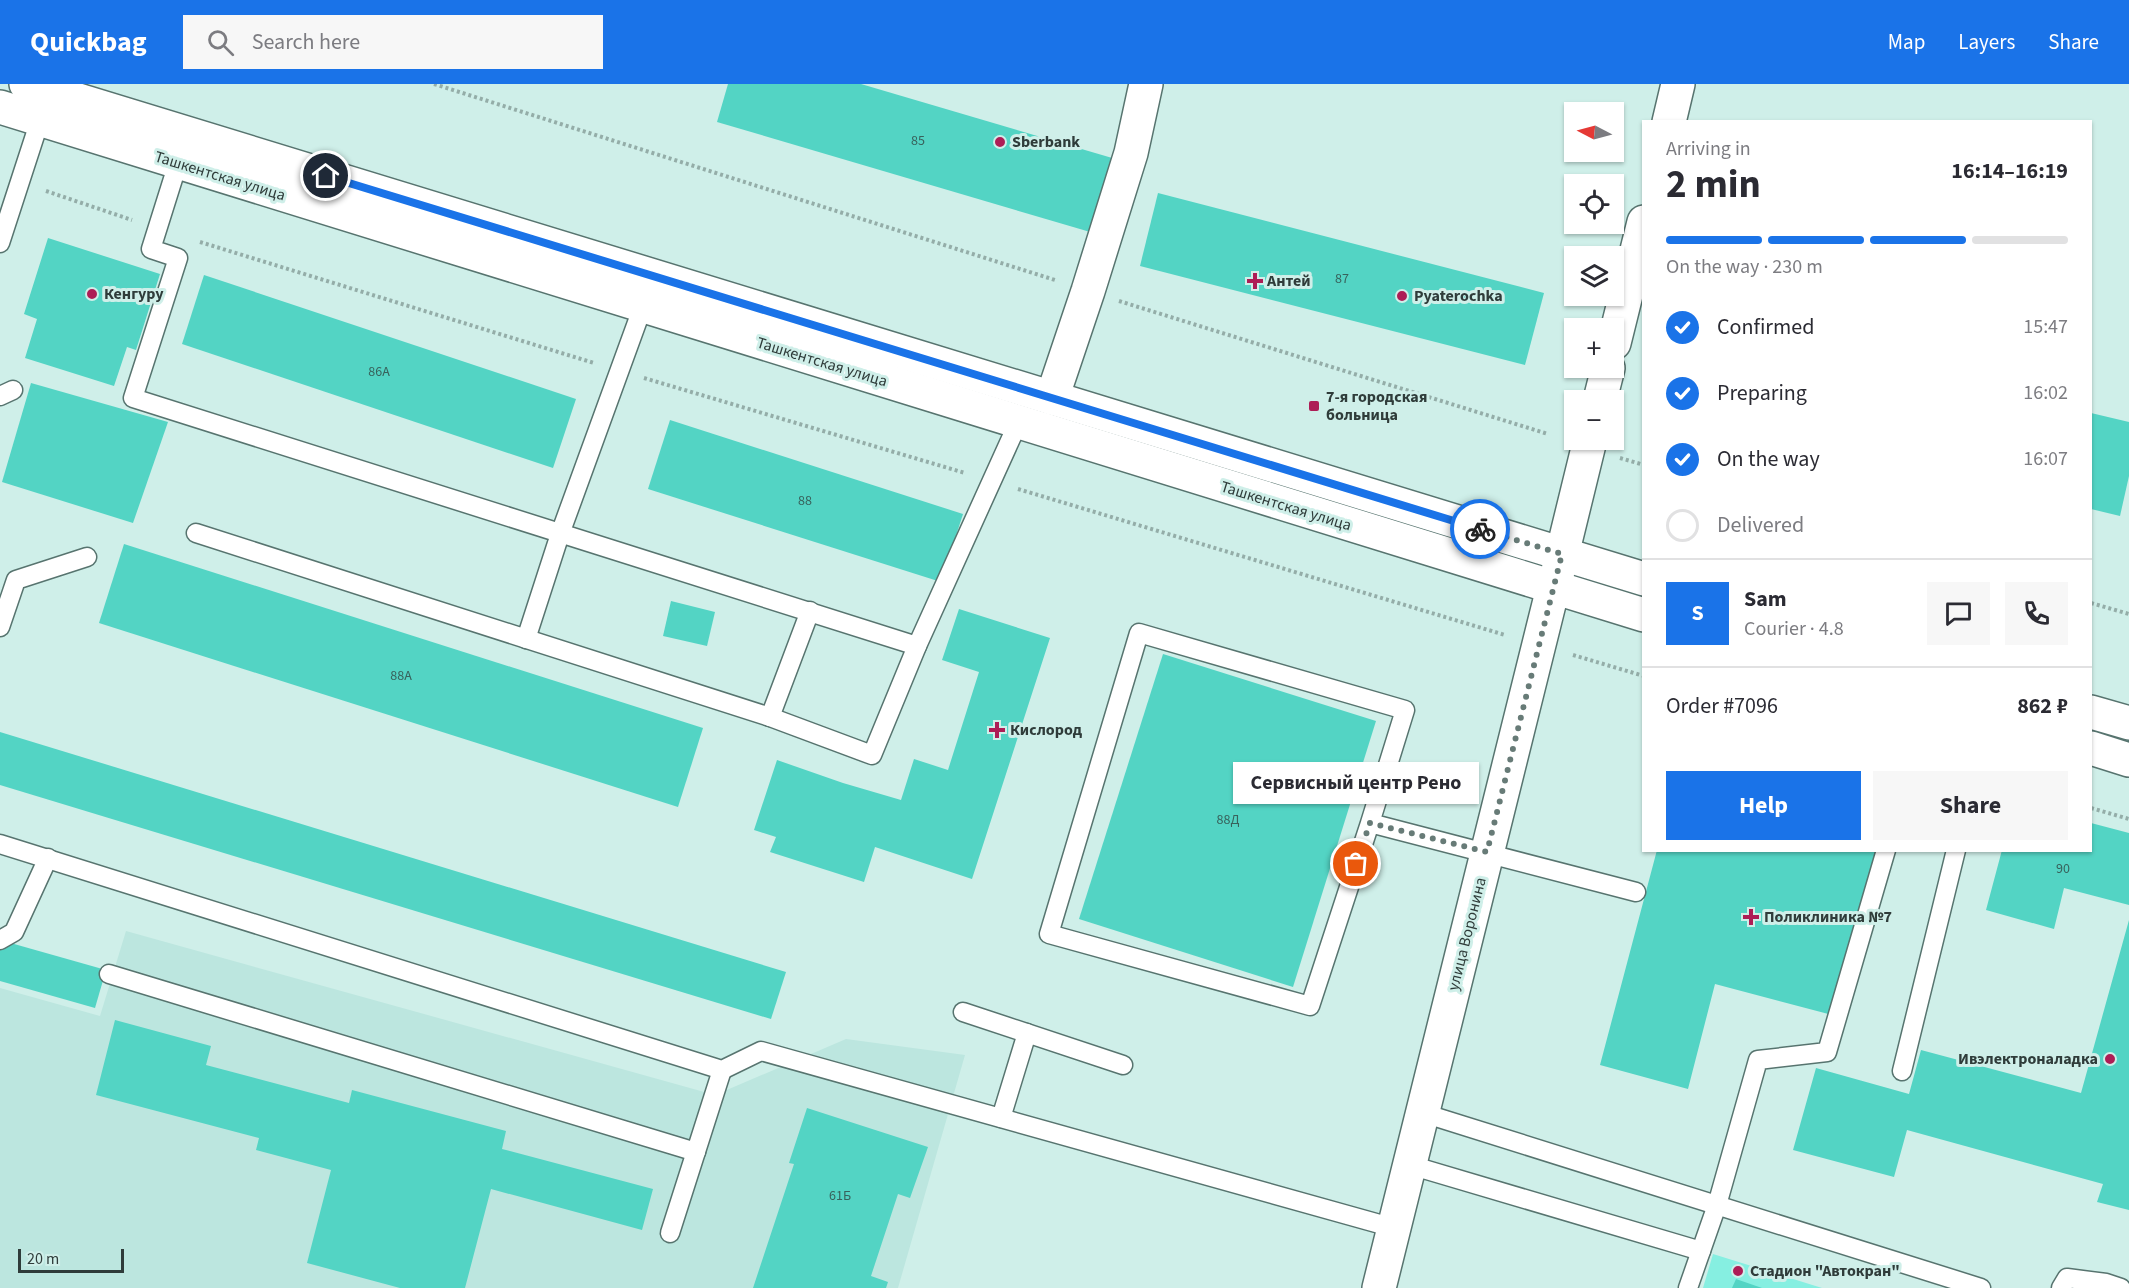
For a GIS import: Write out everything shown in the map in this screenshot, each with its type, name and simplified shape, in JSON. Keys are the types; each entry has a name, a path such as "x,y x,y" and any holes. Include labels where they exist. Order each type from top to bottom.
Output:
{"main road":[{"name":"Ташкентская улица","path":"26,84 1642,578"},
{"path":"1030,427 1052,398 1131,153 1146,84"},
{"path":"1669,120 1678,84"},
{"name":"Ташкентская улица","path":"0,108 1642,614"},
{"path":"1620,318 1642,230"},
{"name":"улица Воронина","path":"1379,1288 1588,450"},
{"path":"2092,712 2129,723"},
{"path":"2092,748 2129,760"}],"lane":[{"path":"0,243 40,120"},
{"path":"178,163 151,249 178,258 133,398 917,645"},
{"path":"526,639 560,534 643,306"},
{"path":"196,533 770,717 872,755 917,645 992,481 1030,427"},
{"path":"0,627 8,580 87,557"},
{"path":"770,717 810,611"},
{"path":"1139,633 1405,710 1370,823 1310,1006 1049,934 1139,633"},
{"path":"1370,823 1636,892"},
{"path":"0,844 722,1070 761,1051 1394,1227"},
{"path":"1688,1288 1716,1205 1758,1060 1827,1052 1885,852"},
{"path":"1902,1071 1956,852"},
{"path":"0,940 14,933 48,858"},
{"path":"109,974 696,1152"},
{"path":"963,1012 1123,1065"},
{"path":"1002,1118 1027,1033"},
{"path":"670,1233 722,1070"},
{"path":"1423,1113 1981,1288"},
{"path":"1410,1165 1701,1251"},
{"path":"2061,1288 2067,1278 2106,1283 2121,1288"}],"path":[{"path":"434,84 1548,434"},
{"path":"20,182 158,229 619,371 1642,675"},
{"path":"1619,458 1642,464"},
{"path":"2092,603 2129,614"},
{"path":"2092,808 2129,819"}],"shaded area":[{"path":"126,931 715,1095 846,1039 965,1055 898,1288 0,1288 0,988 100,1016"},
{"name":"Стадион \"Автокран\"","path":"1713,1254 1822,1288 1703,1288"}],"building":[{"path":"728,84 861,84 1119,160 1097,234 717,122"},
{"path":"1158,193 1544,293 1525,365 1140,266"},
{"name":"Кенгуру","path":"48,238 160,274 136,350 127,347 114,386 25,358 37,319 24,314"},
{"path":"204,275 576,399 553,468 182,344"},
{"path":"31,383 168,422 133,523 2,482"},
{"path":"2092,413 2129,422 2129,476 2120,516 2092,509"},
{"path":"670,420 963,514 941,582 648,489"},
{"path":"124,544 703,728 678,807 99,623"},
{"path":"671,601 715,612 707,646 663,636"},
{"path":"959,609 1050,638 972,879 875,847 864,882 770,852 776,837 754,830 777,760 901,800 914,759 948,770 979,672 942,660"},
{"path":"1163,654 1376,721 1293,987 1079,919"},
{"path":"0,732 786,972 771,1019 0,785"},
{"path":"2092,823 2129,833 2129,905 2064,888 2054,929 1986,910 2001,852 2092,852"},
{"name":"Поликлиника №7","path":"1656,852 1879,852 1836,1016 1715,984 1688,1089 1600,1065"},
{"name":"Ивэлектроналадка","path":"2129,920 2129,1210 2097,1202 2103,1184 1907,1130 1894,1177 1793,1150 1816,1068 1909,1094 1921,1050 2081,1093"},
{"path":"0,940 106,970 95,1008 0,981"},
{"path":"115,1020 211,1046 206,1065 349,1103 352,1090 506,1131 502,1149 653,1189 642,1230 491,1189 465,1288 400,1288 307,1263 331,1170 256,1150 259,1138 96,1095"},
{"path":"807,1108 928,1147 910,1198 898,1194 871,1276 888,1282 886,1288 753,1288 794,1164 789,1163"},
{"path":"1736,1279 1762,1288 1732,1288"}],"way so far":[{"path":"1356,864 1370,823 1487,852 1562,554 1480,529"}],"place":[{"name":"Sberbank","path":"1000,142"},
{"name":"Антей","path":"1255,281"},
{"name":"Кенгуру","path":"92,294"},
{"name":"Pyaterochka","path":"1402,296"},
{"name":"7-я городская больница","path":"1314,406"},
{"name":"Кислород","path":"997,730"},
{"name":"Сервисный центр Рено","path":"1356,864"},
{"name":"Поликлиника №7","path":"1751,917"},
{"name":"Ивэлектроналадка","path":"2110,1059"},
{"name":"Стадион \"Автокран\"","path":"1738,1271"}],"route":[{"path":"326,176 1480,529"}]}
